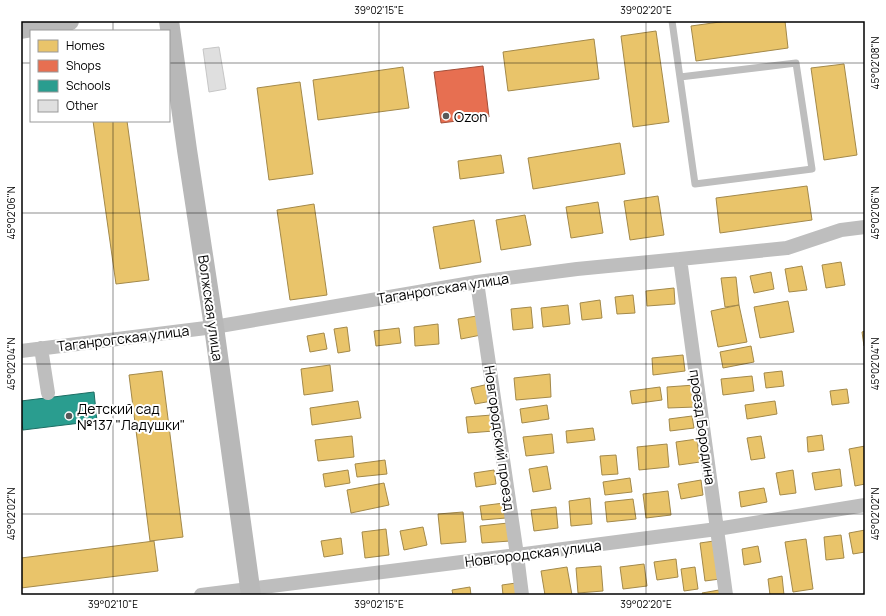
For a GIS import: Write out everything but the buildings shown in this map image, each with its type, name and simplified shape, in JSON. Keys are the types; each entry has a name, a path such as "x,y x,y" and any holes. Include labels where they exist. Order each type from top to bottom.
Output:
{"street":[{"path":"21,29 69,21"},
{"name":"Волжская улица","path":"169,21 214,327 250,592"},
{"name":"Таганрогская улица","path":"21,351 214,327 477,282 577,269 788,248 842,230 865,227"},
{"name":"проезд Бородина","path":"680,259 726,595"},
{"name":"Новгородский проезд","path":"477,282 522,595"},
{"path":"41,348 48,393"},
{"name":"Новгородская улица","path":"201,595 250,592 717,529 865,505"}],"lane":[{"path":"672,21 680,77 696,184 812,169 796,63 680,77"}],"place":[{"name":"Ozon","path":"446,116"},
{"name":"Детский сад №137 \"Ладушки\"","path":"69,416"}]}
